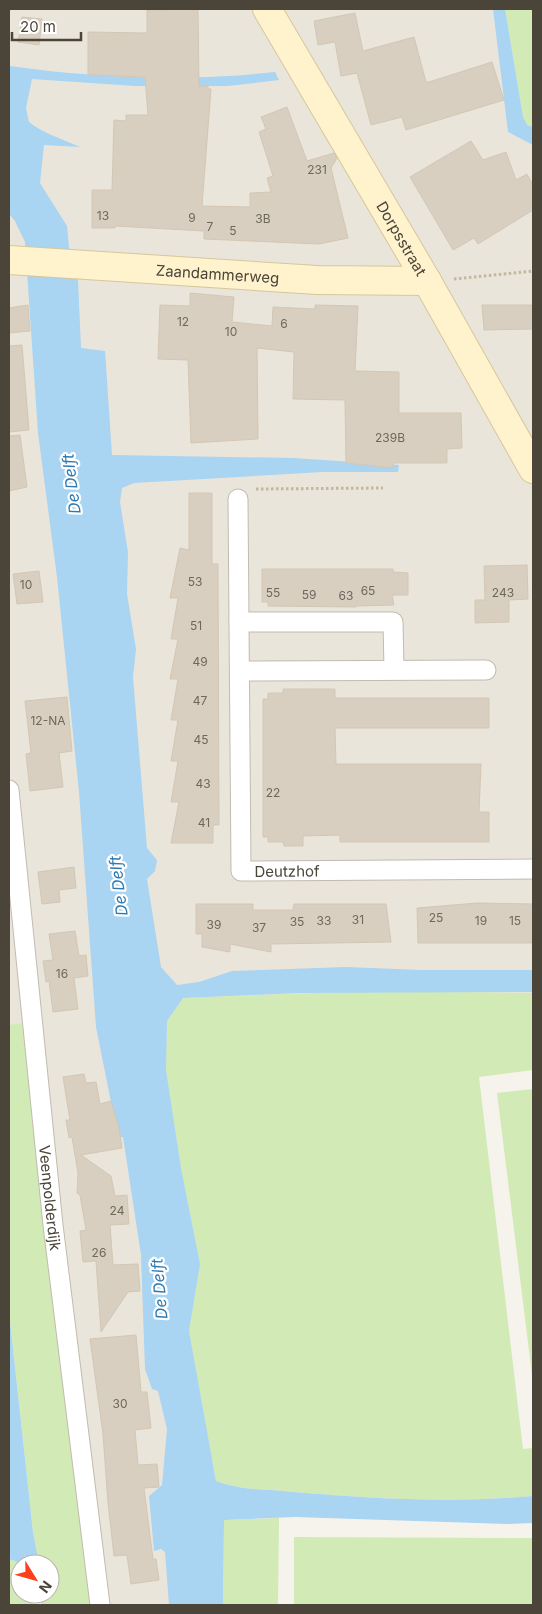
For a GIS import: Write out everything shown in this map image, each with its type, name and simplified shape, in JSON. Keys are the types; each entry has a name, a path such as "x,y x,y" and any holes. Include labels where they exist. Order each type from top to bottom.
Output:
{"street":[{"name":"Dorpsstraat","path":"267,9 427,281 533,469"},
{"name":"Zaandammerweg","path":"9,260 317,280 427,281"},
{"name":"Deutzhof","path":"238,499 241,871 533,869"},
{"path":"239,622 393,622 394,669"},
{"path":"240,671 486,670"},
{"name":"Veenpolderdijk","path":"9,790 54,1225 100,1605"}],"path":[{"path":"427,281 533,271"},
{"path":"238,499 246,490 383,488"}],"shaded area":[{"path":"9,9 508,9 533,126 533,1060 474,1066 211,1465 223,1605 53,1605 60,1604 60,1554 48,1554 9,1138"}],"green space":[{"path":"505,9 533,9 533,127 527,125 523,117"},
{"path":"370,991 533,993 533,1070 479,1077 523,1449 533,1448 533,1496 444,1500 384,1498 255,1489 236,1487 216,1481 189,1331 200,1264 181,1168 166,1070 167,1021 183,998"},
{"path":"24,1023 92,1605 41,1605 60,1604 60,1554 37,1554 33,1532 9,1312 9,1025"},
{"path":"533,1089 533,1383 497,1093"},
{"path":"279,1518 278,1605 223,1605 224,1520"},
{"path":"294,1537 533,1538 533,1605 294,1605"},
{"path":"9,1559 10,1604 32,1605 9,1605"}],"water":[{"path":"493,9 505,9 523,117 527,125 533,127 533,145 508,132"},
{"name":"De Delft","path":"9,66 109,76 175,78 275,72 279,80 228,86 135,86 32,79 26,108 29,122 48,133 80,147 44,145 40,183 67,226 69,247 78,280 81,348 105,351 112,455 293,458 399,465 398,472 323,472 134,483 122,488 120,502 128,552 127,594 136,649 133,677 147,848 157,860 155,871 147,879 161,967 177,985 199,982 232,971 346,967 421,970 533,970 533,992 298,993 183,998 167,1021 166,1070 181,1168 200,1264 189,1331 216,1481 236,1487 255,1489 384,1498 444,1500 533,1496 533,1523 507,1524 295,1517 224,1520 223,1605 169,1605 165,1552 161,1549 154,1551 149,1496 162,1485 167,1429 158,1391 152,1389 145,1369 141,1255 123,1137 118,1137 96,1027 79,792 57,577 38,433 25,242 15,221 9,214"},
{"path":"9,1312 33,1532 37,1554 10,1554 9,1559"}],"building":[{"path":"198,9 199,87 208,86 208,89 211,89 202,206 250,207 250,193 271,192 267,178 273,176 259,132 266,129 261,117 287,107 307,161 334,153 337,158 331,168 348,238 319,244 204,239 204,231 115,226 115,228 92,228 92,190 112,190 114,120 126,121 126,115 148,115 145,77 88,75 88,32 147,33 147,10"},
{"path":"355,13 363,51 414,37 426,82 492,62 504,100 406,130 402,117 371,125 357,73 341,76 335,42 318,45 314,21"},
{"path":"22,17 42,19 39,45 18,42"},
{"path":"471,141 483,160 506,152 516,180 527,174 533,185 533,210 478,244 474,238 453,250 410,177"},
{"path":"190,293 234,297 232,322 272,326 273,307 315,309 315,305 358,306 355,371 399,372 399,413 461,413 462,448 447,449 447,463 393,463 393,468 346,463 345,400 293,399 294,352 257,348 258,439 191,443 188,360 158,359 160,305 190,306"},
{"path":"28,305 30,331 9,333 9,308"},
{"path":"482,305 533,305 533,329 484,330"},
{"path":"22,345 29,430 9,432 9,346"},
{"path":"20,435 27,487 9,491 9,436"},
{"path":"189,493 212,493 212,564 218,564 219,825 213,825 213,843 171,843 179,802 171,802 178,761 171,761 178,720 171,720 178,679 170,679 178,639 171,639 178,598 170,598 180,548 189,550"},
{"path":"527,565 528,599 509,600 509,622 475,623 475,600 485,600 484,566"},
{"path":"262,569 393,569 393,572 408,573 408,595 392,595 394,605 356,607 268,606 268,602 262,602"},
{"path":"39,571 43,602 17,604 13,574"},
{"path":"283,689 335,689 335,698 489,698 489,728 335,728 336,764 481,764 479,812 489,812 489,842 340,842 340,835 303,836 303,846 284,846 283,842 268,842 268,837 263,837 263,699 268,699 268,693 283,693"},
{"path":"67,697 72,751 59,753 63,787 30,791 26,754 31,753 25,701"},
{"path":"74,867 76,888 59,890 60,902 42,904 38,872"},
{"path":"477,903 533,904 533,943 418,943 417,908"},
{"path":"196,904 253,904 253,910 293,910 294,904 386,904 391,942 271,944 271,952 230,944 230,952 202,947 202,934 196,934"},
{"path":"75,931 79,956 86,955 88,976 74,978 78,1009 53,1012 49,981 46,982 43,961 53,960 49,934"},
{"path":"84,1074 86,1083 96,1082 100,1104 111,1101 119,1128 122,1148 81,1155 111,1176 115,1196 127,1195 129,1224 110,1225 113,1265 138,1264 140,1291 128,1292 101,1332 96,1261 83,1262 80,1231 86,1230 80,1195 77,1193 78,1173 72,1137 69,1138 66,1120 70,1120 63,1077"},
{"path":"136,1335 141,1392 147,1392 151,1428 135,1430 138,1465 157,1464 159,1487 144,1488 153,1559 156,1559 159,1580 131,1584 127,1555 114,1556 103,1434 90,1339"}]}
